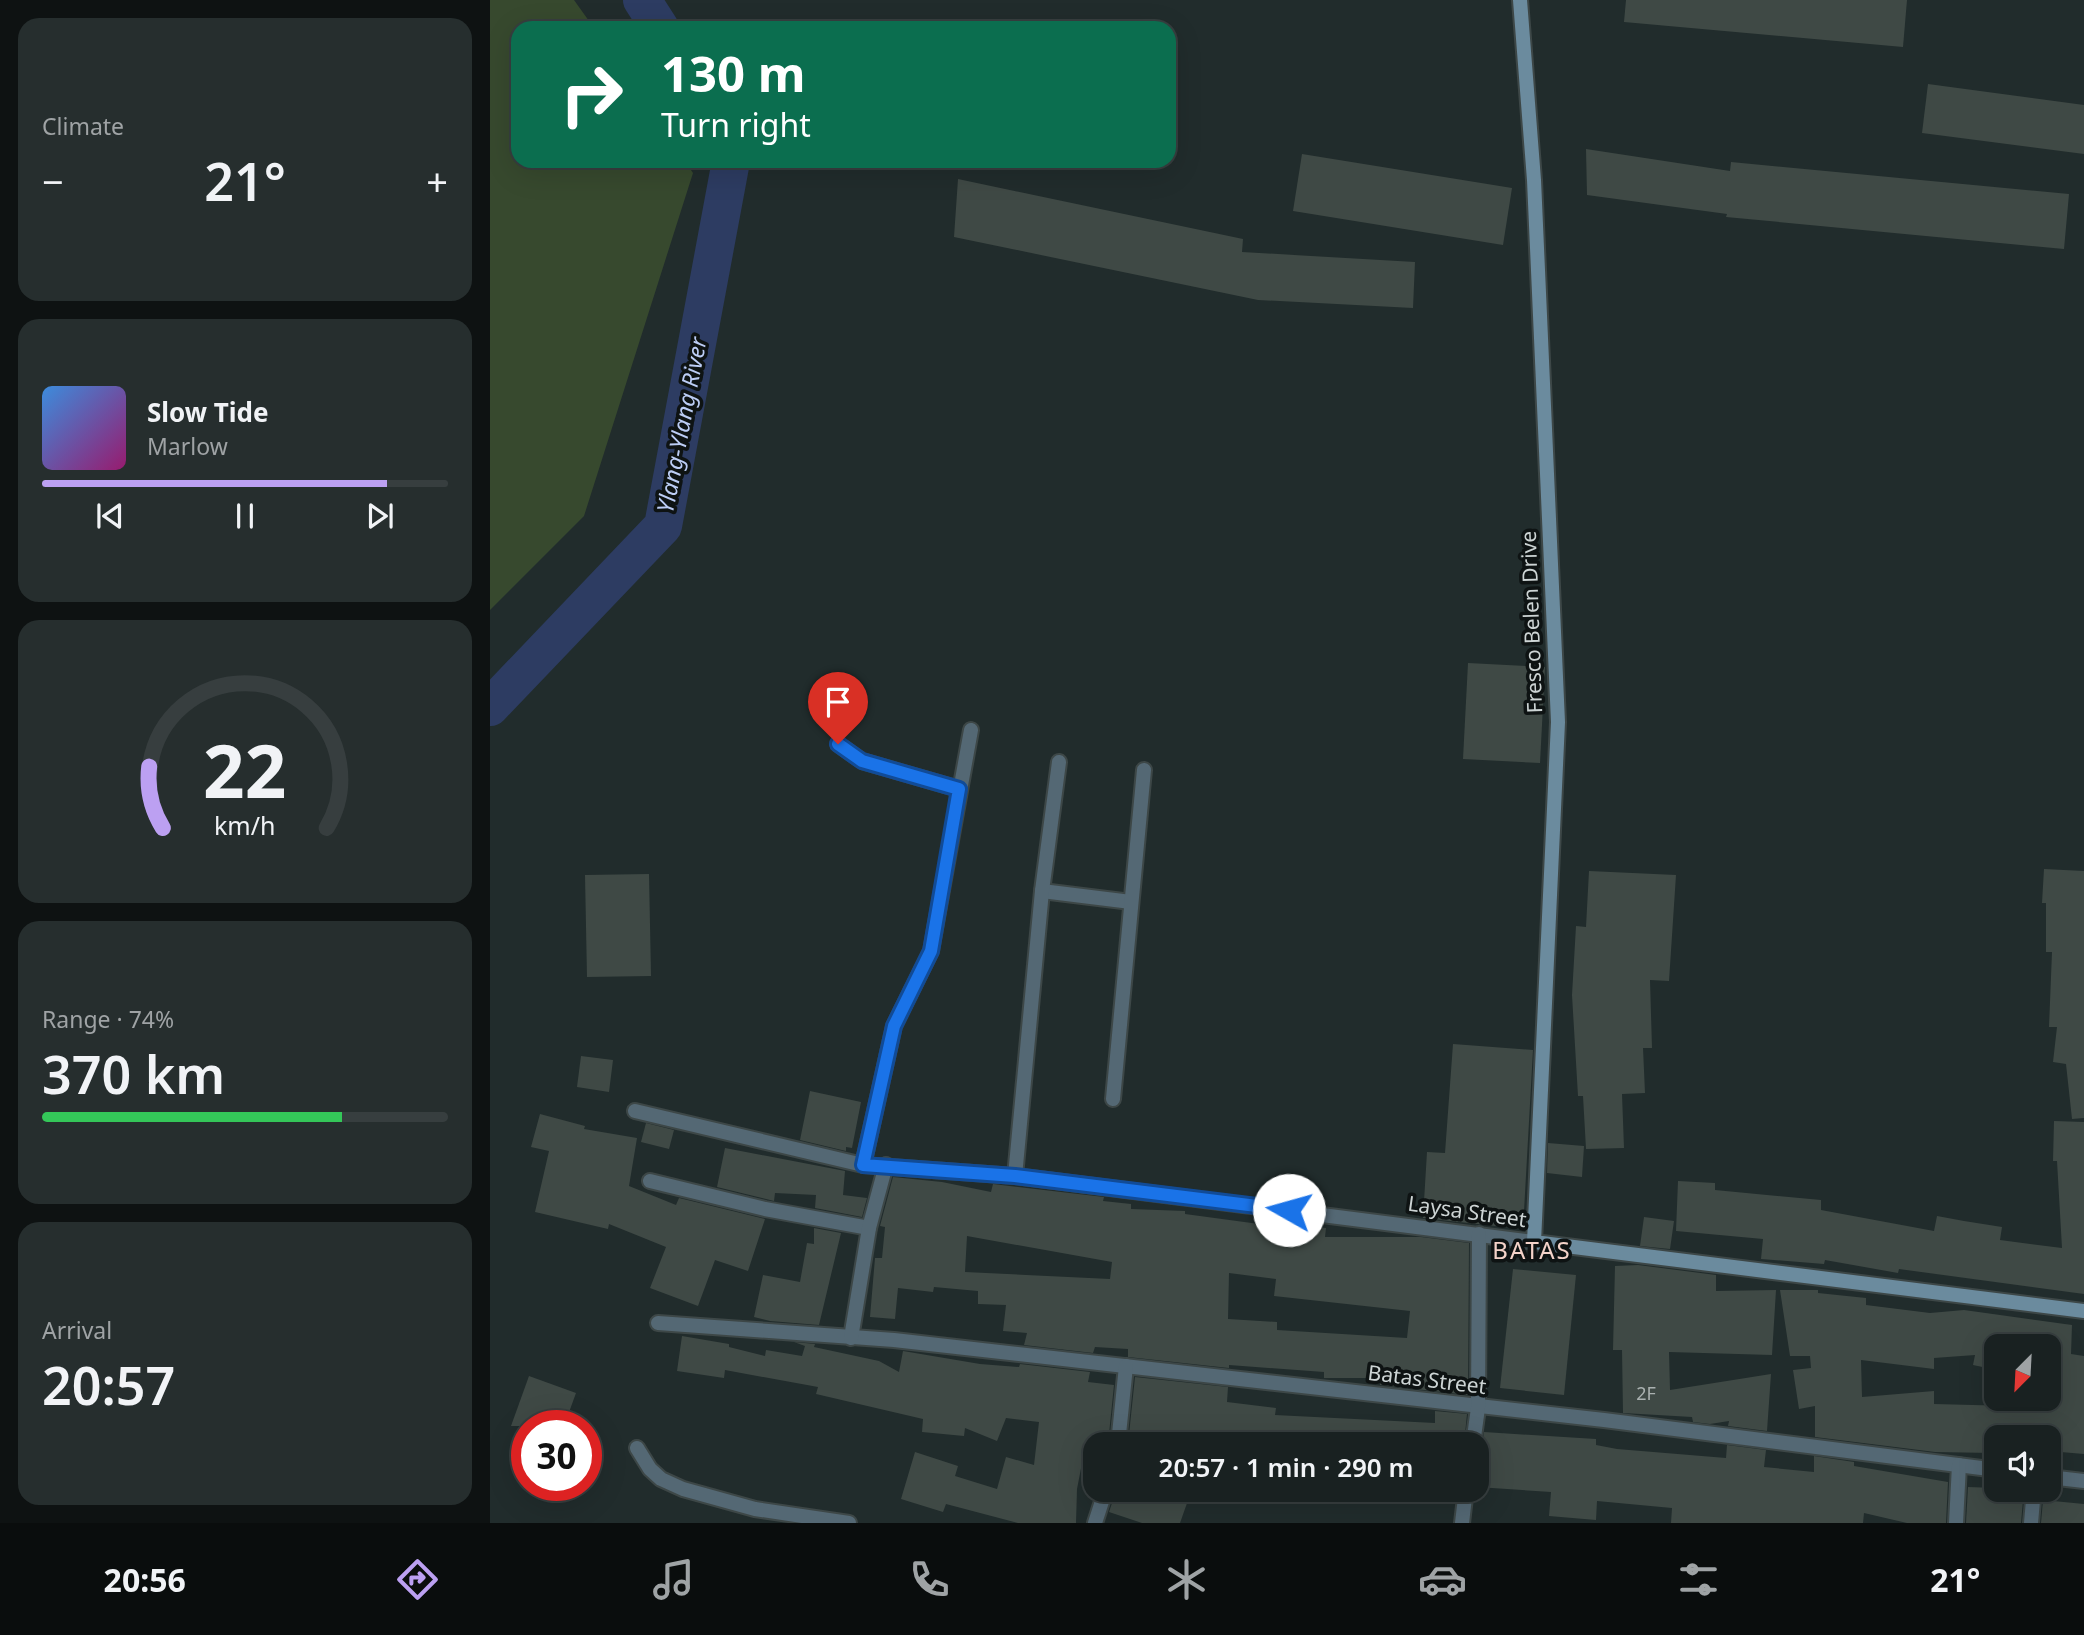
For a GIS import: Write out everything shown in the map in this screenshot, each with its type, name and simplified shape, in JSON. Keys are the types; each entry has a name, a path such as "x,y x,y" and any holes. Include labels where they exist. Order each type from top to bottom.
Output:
{"street":[{"name":"Fresco Belen Drive","path":"1520,0 1534,180 1558,722 1534,1242"},
{"path":"863,1165 894,1026 931,951 971,730"},
{"path":"838,744 862,761 959,789"},
{"path":"1015,1176 1042,891 1059,762"},
{"path":"1113,1099 1144,769"},
{"path":"1042,891 1131,901"},
{"name":"Laysa Street","path":"635,1111 863,1165 1015,1176 2084,1311"},
{"path":"850,1338 869,1228 886,1165"},
{"path":"650,1181 765,1209 869,1228"},
{"path":"1475,1432 1478,1408 1479,1234"},
{"name":"Batas Street","path":"659,1323 850,1338 1126,1366 1478,1408 1604,1420 1984,1468"},
{"path":"1119,1432 1126,1366"},
{"path":"637,1448 650,1469 661,1479 683,1489 755,1509 849,1523"},
{"path":"1956,1523 1959,1465"},
{"path":"2061,1478 2084,1481"},
{"path":"1096,1523 1102,1502"},
{"path":"1462,1523 1464,1502"},
{"path":"2031,1523 2033,1502"}],"green space":[{"path":"490,0 574,0 589,21 511,21 511,168 690,168 693,173 584,516 490,610"}],"building":[{"path":"1626,0 1907,0 1903,47 1624,22"},
{"path":"1928,84 2084,105 2084,154 1922,133"},
{"path":"1586,149 1730,171 1731,162 2069,194 2064,249 1726,217 1727,214 1587,195"},
{"path":"1302,154 1512,188 1503,245 1293,211"},
{"path":"958,179 1243,239 1242,252 1415,262 1413,308 1258,300 954,237"},
{"path":"1468,663 1545,667 1540,763 1463,759"},
{"path":"2044,869 2084,871 2084,1118 2072,1119 2066,1064 2053,1062 2057,1027 2049,1027 2052,952 2046,952 2046,903 2042,903"},
{"path":"1589,871 1676,875 1669,981 1650,980 1652,1048 1643,1048 1645,1093 1622,1094 1624,1148 1586,1149 1583,1096 1578,1096 1572,995 1576,926 1586,927"},
{"path":"649,874 651,976 587,977 585,875"},
{"path":"1453,1044 1533,1050 1523,1229 1423,1218 1427,1152 1445,1153"},
{"path":"581,1056 613,1060 609,1092 577,1087"},
{"path":"810,1091 861,1102 852,1148 846,1147 846,1151 800,1140"},
{"path":"540,1114 585,1126 584,1129 637,1138 629,1186 676,1205 679,1198 765,1219 748,1271 715,1260 698,1306 650,1288 666,1247 609,1224 608,1229 535,1212 549,1151 531,1147"},
{"path":"2054,1121 2084,1122 2084,1294 1899,1269 1898,1273 1825,1260 1824,1264 1761,1259 1763,1239 1676,1231 1678,1181 1715,1183 1715,1190 1821,1200 1821,1210 1934,1231 1937,1216 2002,1227 2000,1240 2062,1248 2057,1161 2053,1161"},
{"path":"646,1123 674,1130 669,1149 641,1142"},
{"path":"1548,1143 1584,1146 1582,1177 1547,1173"},
{"path":"725,1148 845,1171 843,1195 867,1198 862,1217 815,1208 816,1195 775,1193 774,1201 717,1187"},
{"path":"893,1177 942,1182 991,1192 993,1184 1104,1197 1103,1201 1131,1204 1131,1209 1185,1211 1185,1214 1281,1227 1281,1223 1326,1228 1325,1237 1421,1237 1469,1243 1468,1395 1380,1385 1380,1378 1324,1378 1324,1372 1229,1365 1229,1368 1128,1357 1128,1349 1095,1347 1093,1353 1024,1345 1027,1333 1003,1331 1006,1305 978,1304 978,1291 934,1287 933,1292 898,1288 895,1319 870,1317 875,1258 882,1258 885,1227 880,1226","holes":["967,1236 1112,1262 1110,1279 965,1272","1229,1273 1276,1279 1274,1296 1410,1311 1407,1338 1277,1330 1277,1322 1228,1319"]},
{"path":"1644,1217 1674,1221 1670,1249 1640,1246"},
{"path":"814,1228 841,1233 819,1325 754,1317 763,1275 800,1282 807,1243 814,1244"},
{"path":"1638,1265 1716,1275 1716,1291 1776,1290 1772,1355 1669,1352 1670,1390 1771,1374 1767,1431 1728,1426 1729,1421 1710,1424 1693,1422 1692,1417 1623,1413 1622,1350 1613,1350 1615,1266"},
{"path":"1513,1269 1576,1275 1564,1395 1500,1388"},
{"path":"1780,1290 1818,1290 1818,1293 1866,1298 1866,1305 1930,1313 1964,1310 2072,1325 2071,1354 2084,1356 2084,1454 2061,1452 2061,1425 1984,1425 1984,1453 1935,1452 1815,1437 1815,1406 1799,1409 1793,1370 1811,1368 1810,1356 1790,1356","holes":["1984,1334 2062,1334 2061,1411 1984,1411 1984,1405 1934,1404 1934,1391 1862,1397 1861,1360 1934,1369 1934,1358 1975,1355 1973,1365 1984,1367"]},
{"path":"682,1336 729,1344 729,1347 765,1356 766,1350 802,1356 805,1346 794,1342 815,1344 814,1347 879,1361 899,1372 903,1351 980,1364 1019,1367 1020,1364 1090,1372 1088,1382 1114,1385 1109,1432 1083,1432 1076,1523 1018,1523 946,1504 943,1512 901,1499 915,1452 958,1466 955,1476 997,1489 1006,1457 1034,1465 1039,1422 1006,1418 997,1441 965,1428 964,1436 922,1432 923,1419 816,1394 818,1387 725,1370 724,1378 677,1371"},
{"path":"529,1376 576,1393 570,1410 517,1410"},
{"path":"1135,1377 1228,1387 1227,1402 1276,1408 1275,1415 1435,1423 1435,1411 1467,1414 1465,1432 1129,1432"},
{"path":"1489,1432 1596,1439 1596,1445 1617,1449 1726,1458 1727,1445 1766,1450 1764,1467 1814,1472 1814,1456 1854,1462 1854,1466 1948,1482 1946,1523 1907,1523 1864,1513 1863,1523 1671,1523 1672,1508 1597,1501 1596,1520 1549,1516 1551,1492 1489,1488"},
{"path":"1968,1487 1984,1488 1984,1502 2023,1502 2021,1523 1966,1523"},
{"path":"1112,1502 1187,1502 1180,1523 1142,1523 1109,1512"},
{"path":"2043,1502 2084,1504 2084,1523 2041,1523"}],"waterway":[{"name":"Ylang-Ylang River","path":"642,0 656,21"},
{"name":"Ylang-Ylang River","path":"490,707 663,526 730,168"}],"district":[{"name":"BATAS","path":"1532,1251"}],"route":[{"path":"838,744 862,761 959,789 931,951 894,1026 863,1165 921,1167 1015,1176 1289,1210"}]}
